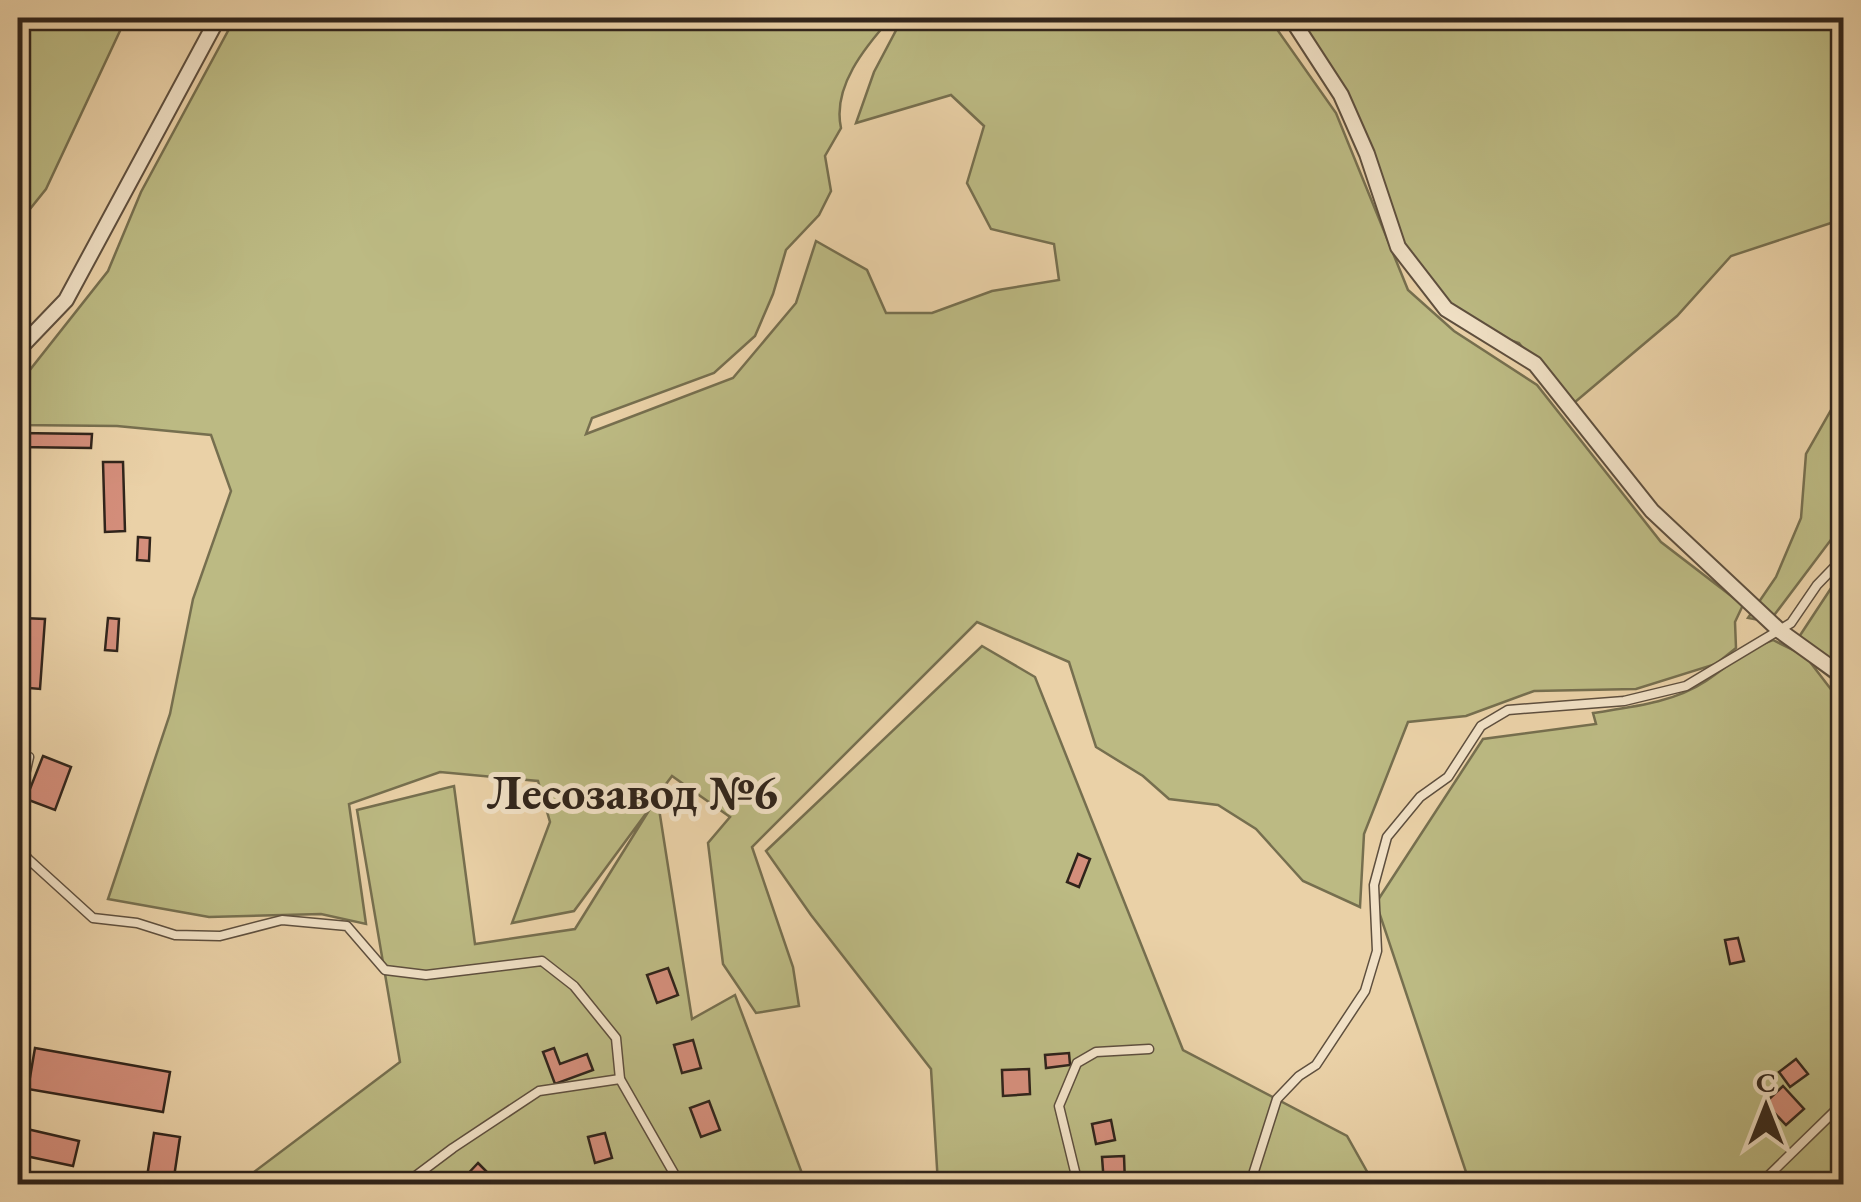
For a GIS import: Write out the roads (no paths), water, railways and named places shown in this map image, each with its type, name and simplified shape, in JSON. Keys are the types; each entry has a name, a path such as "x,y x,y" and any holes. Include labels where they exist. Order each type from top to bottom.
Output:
{"street":[{"path":"18,350 66,300 218,18"},
{"path":"1291,18 1342,95 1398,246 1446,309 1535,364 1652,511 1780,631 1844,677"}],"lane":[{"path":"1250,1184 1277,1099 1316,1065 1365,991 1377,952 1374,885 1387,837 1420,797 1448,777 1481,726 1508,710 1624,701 1686,686 1780,631 1844,557"},
{"path":"18,806 29,757"},
{"path":"18,841 27,858 93,918 138,923 175,935 220,936 282,920 346,926 385,970 426,975 542,961 574,986 616,1038 620,1079 680,1184"},
{"path":"18,870 27,858"},
{"path":"1078,1184 1059,1106 1077,1063 1096,1052 1149,1048"},
{"path":"405,1184 539,1092 620,1079"},
{"path":"1760,1184 1843,1103"}],"district":[{"name":"Лесозавод №6","path":"632,792"}]}
